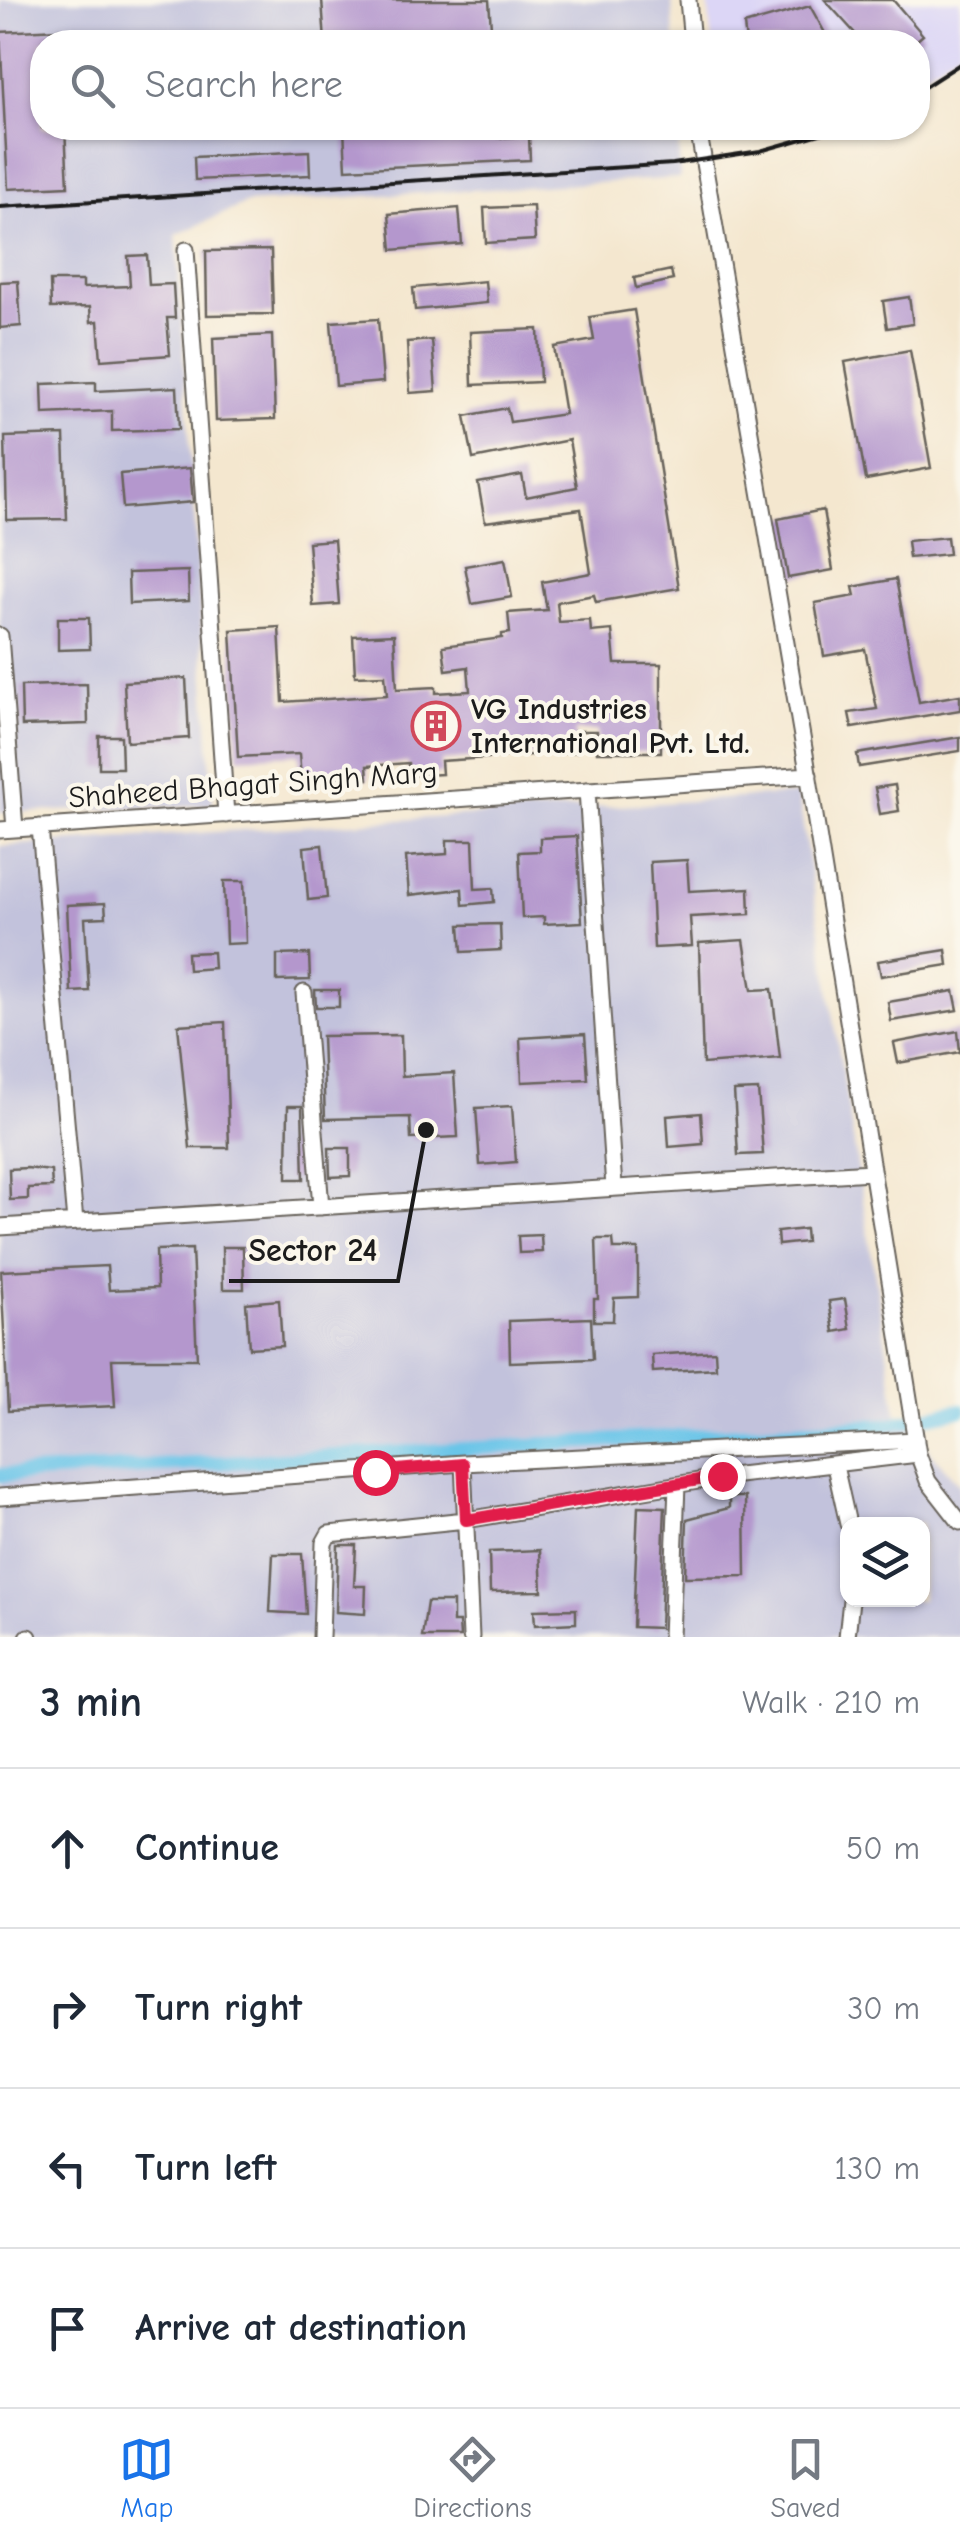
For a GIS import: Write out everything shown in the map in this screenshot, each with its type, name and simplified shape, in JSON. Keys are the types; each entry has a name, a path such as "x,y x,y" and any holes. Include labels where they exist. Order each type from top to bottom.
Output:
{"street":[{"path":"688,0 691,30"},
{"path":"700,140 916,1442 928,1481 960,1522"},
{"path":"186,250 226,815"},
{"path":"0,636 8,830"},
{"name":"Shaheed Bhagat Singh Marg","path":"8,830 808,775"},
{"path":"587,790 614,1188"},
{"path":"40,828 75,1222"},
{"path":"304,993 321,1206"},
{"path":"0,1227 871,1172"},
{"path":"0,1497 463,1464 916,1442"},
{"path":"321,1637 325,1538 344,1531 466,1520 677,1485 835,1466 916,1442"},
{"path":"463,1464 471,1637"},
{"path":"835,1466 846,1517"},
{"path":"671,1637 677,1485"},
{"path":"847,1637 850,1607"}],"shaded area":[{"path":"0,0 672,0 673,30 30,30 30,140 678,140 680,178 247,203 176,235 213,805 0,813"},
{"path":"708,0 960,0 960,49 930,70 930,30 711,30"},
{"path":"798,794 897,1414 960,1485 960,1637 0,1637 0,846"}],"building":[{"path":"322,0 489,0 491,30 324,30"},
{"path":"825,0 893,0 919,30 852,30"},
{"path":"810,6 823,30 745,30 744,25"},
{"path":"30,30 30,140 66,140 68,186 8,189 0,32"},
{"path":"345,140 529,140 530,160 346,169"},
{"path":"309,151 310,175 195,180 194,157"},
{"path":"533,206 535,240 486,243 484,208"},
{"path":"459,208 462,244 392,250 389,214"},
{"path":"271,250 273,314 207,315 206,251"},
{"path":"147,255 149,285 173,284 175,318 167,318 170,355 101,360 98,321 91,322 90,307 51,308 50,281 83,281 83,288 130,286 128,256"},
{"path":"671,270 673,280 636,288 634,278"},
{"path":"18,281 21,326 0,328 0,282"},
{"path":"485,281 487,303 415,310 413,288"},
{"path":"909,297 913,324 887,328 883,301"},
{"path":"634,310 679,588 596,602 594,595 557,602 559,622 590,620 591,632 612,630 615,664 661,664 661,752 597,752 597,731 575,731 576,752 441,761 442,774 409,776 408,763 367,766 368,779 357,780 357,775 301,778 299,754 238,757 231,630 279,627 283,702 387,695 385,675 355,676 353,636 394,634 397,689 436,687 436,693 470,691 468,667 446,670 443,646 502,638 502,634 510,633 508,613 547,610 542,582 591,573 581,509 485,522 478,483 522,475 526,497 577,487 569,440 473,459 465,416 507,408 510,422 565,414 554,347 594,340 590,317"},
{"path":"378,319 383,382 336,386 331,322"},
{"path":"538,329 540,382 472,385 470,332"},
{"path":"272,335 275,419 216,421 213,338"},
{"path":"432,340 436,391 410,393 407,342"},
{"path":"910,350 931,468 866,480 845,362"},
{"path":"96,382 96,391 177,387 179,429 112,431 112,411 43,414 42,384"},
{"path":"64,435 67,519 7,520 5,437"},
{"path":"190,468 193,502 123,508 120,474"},
{"path":"823,510 833,570 788,578 778,519"},
{"path":"947,537 949,554 909,558 907,541"},
{"path":"334,540 339,604 313,606 308,542"},
{"path":"505,559 512,597 472,604 465,566"},
{"path":"188,571 189,601 129,604 128,573"},
{"path":"896,579 919,702 960,695 960,710 852,728 849,713 877,709 865,649 824,656 815,603 855,596 853,587"},
{"path":"58,618 89,618 90,649 58,650"},
{"path":"186,678 189,738 127,742 124,682"},
{"path":"87,684 88,724 22,726 21,686"},
{"path":"99,736 121,736 122,768 99,768"},
{"path":"960,737 960,751 859,767 857,754"},
{"path":"895,785 899,811 880,814 875,788"},
{"path":"577,836 582,922 544,924 544,917 522,918 519,852 540,851 540,838"},
{"path":"447,840 473,840 475,889 493,888 494,902 463,905 462,889 409,895 406,857 447,854"},
{"path":"322,845 327,898 308,900 304,847"},
{"path":"687,860 689,891 749,888 750,914 690,917 692,946 654,948 650,862"},
{"path":"224,881 244,881 246,943 226,944"},
{"path":"105,903 106,917 85,918 89,991 71,992 67,905"},
{"path":"500,924 501,950 462,952 460,925"},
{"path":"744,940 752,990 772,989 780,1058 703,1064 699,943"},
{"path":"946,950 948,965 881,976 878,961"},
{"path":"213,952 214,968 188,970 187,953"},
{"path":"309,954 310,980 277,981 277,955"},
{"path":"315,990 339,990 339,1007 316,1007"},
{"path":"954,991 958,1010 891,1021 888,1002"},
{"path":"225,1022 229,1148 190,1148 178,1025"},
{"path":"958,1031 960,1052 898,1063 894,1043"},
{"path":"585,1034 588,1079 522,1082 520,1038"},
{"path":"401,1035 402,1076 454,1073 458,1137 411,1139 410,1117 325,1119 322,1036"},
{"path":"758,1090 763,1154 738,1155 734,1091"},
{"path":"288,1106 302,1106 304,1179 287,1179"},
{"path":"512,1106 516,1162 480,1165 476,1108"},
{"path":"701,1113 703,1144 669,1147 667,1116"},
{"path":"329,1148 350,1148 350,1176 330,1177"},
{"path":"9,1169 51,1171 52,1187 28,1188 28,1199 10,1200"},
{"path":"805,1229 806,1242 778,1245 777,1232"},
{"path":"541,1235 542,1252 519,1253 518,1236"},
{"path":"596,1239 613,1239 614,1249 638,1249 638,1297 614,1298 613,1321 594,1321 594,1299 598,1299"},
{"path":"222,1247 243,1247 244,1289 223,1289"},
{"path":"192,1249 197,1359 112,1359 115,1406 8,1411 1,1271 107,1266 109,1290 157,1288 156,1250"},
{"path":"845,1299 850,1329 834,1332 829,1301"},
{"path":"279,1300 282,1346 249,1348 246,1303"},
{"path":"591,1318 593,1359 510,1362 509,1321"},
{"path":"715,1351 716,1368 653,1372 652,1355"},
{"path":"729,1497 745,1497 746,1576 685,1577 687,1519 729,1508"},
{"path":"638,1506 665,1507 660,1628 633,1627"},
{"path":"338,1545 356,1545 354,1586 366,1586 365,1614 336,1612"},
{"path":"540,1550 542,1591 490,1592 489,1552"},
{"path":"273,1554 302,1554 306,1614 270,1612"},
{"path":"427,1602 453,1602 453,1622 459,1622 460,1637 422,1637"},
{"path":"576,1609 576,1623 535,1625 534,1610"}],"waterway":[{"path":"0,1475 886,1425 960,1410"}],"railway":[{"path":"930,83 960,64"},
{"path":"0,207 673,164 760,151 799,140"}],"place":[{"name":"VG Industries International Pvt. Ltd.","path":"436,726"},
{"name":"Sector 24","path":"426,1130"}],"route":[{"path":"375,1472 463,1464 466,1520 722,1476"}]}
